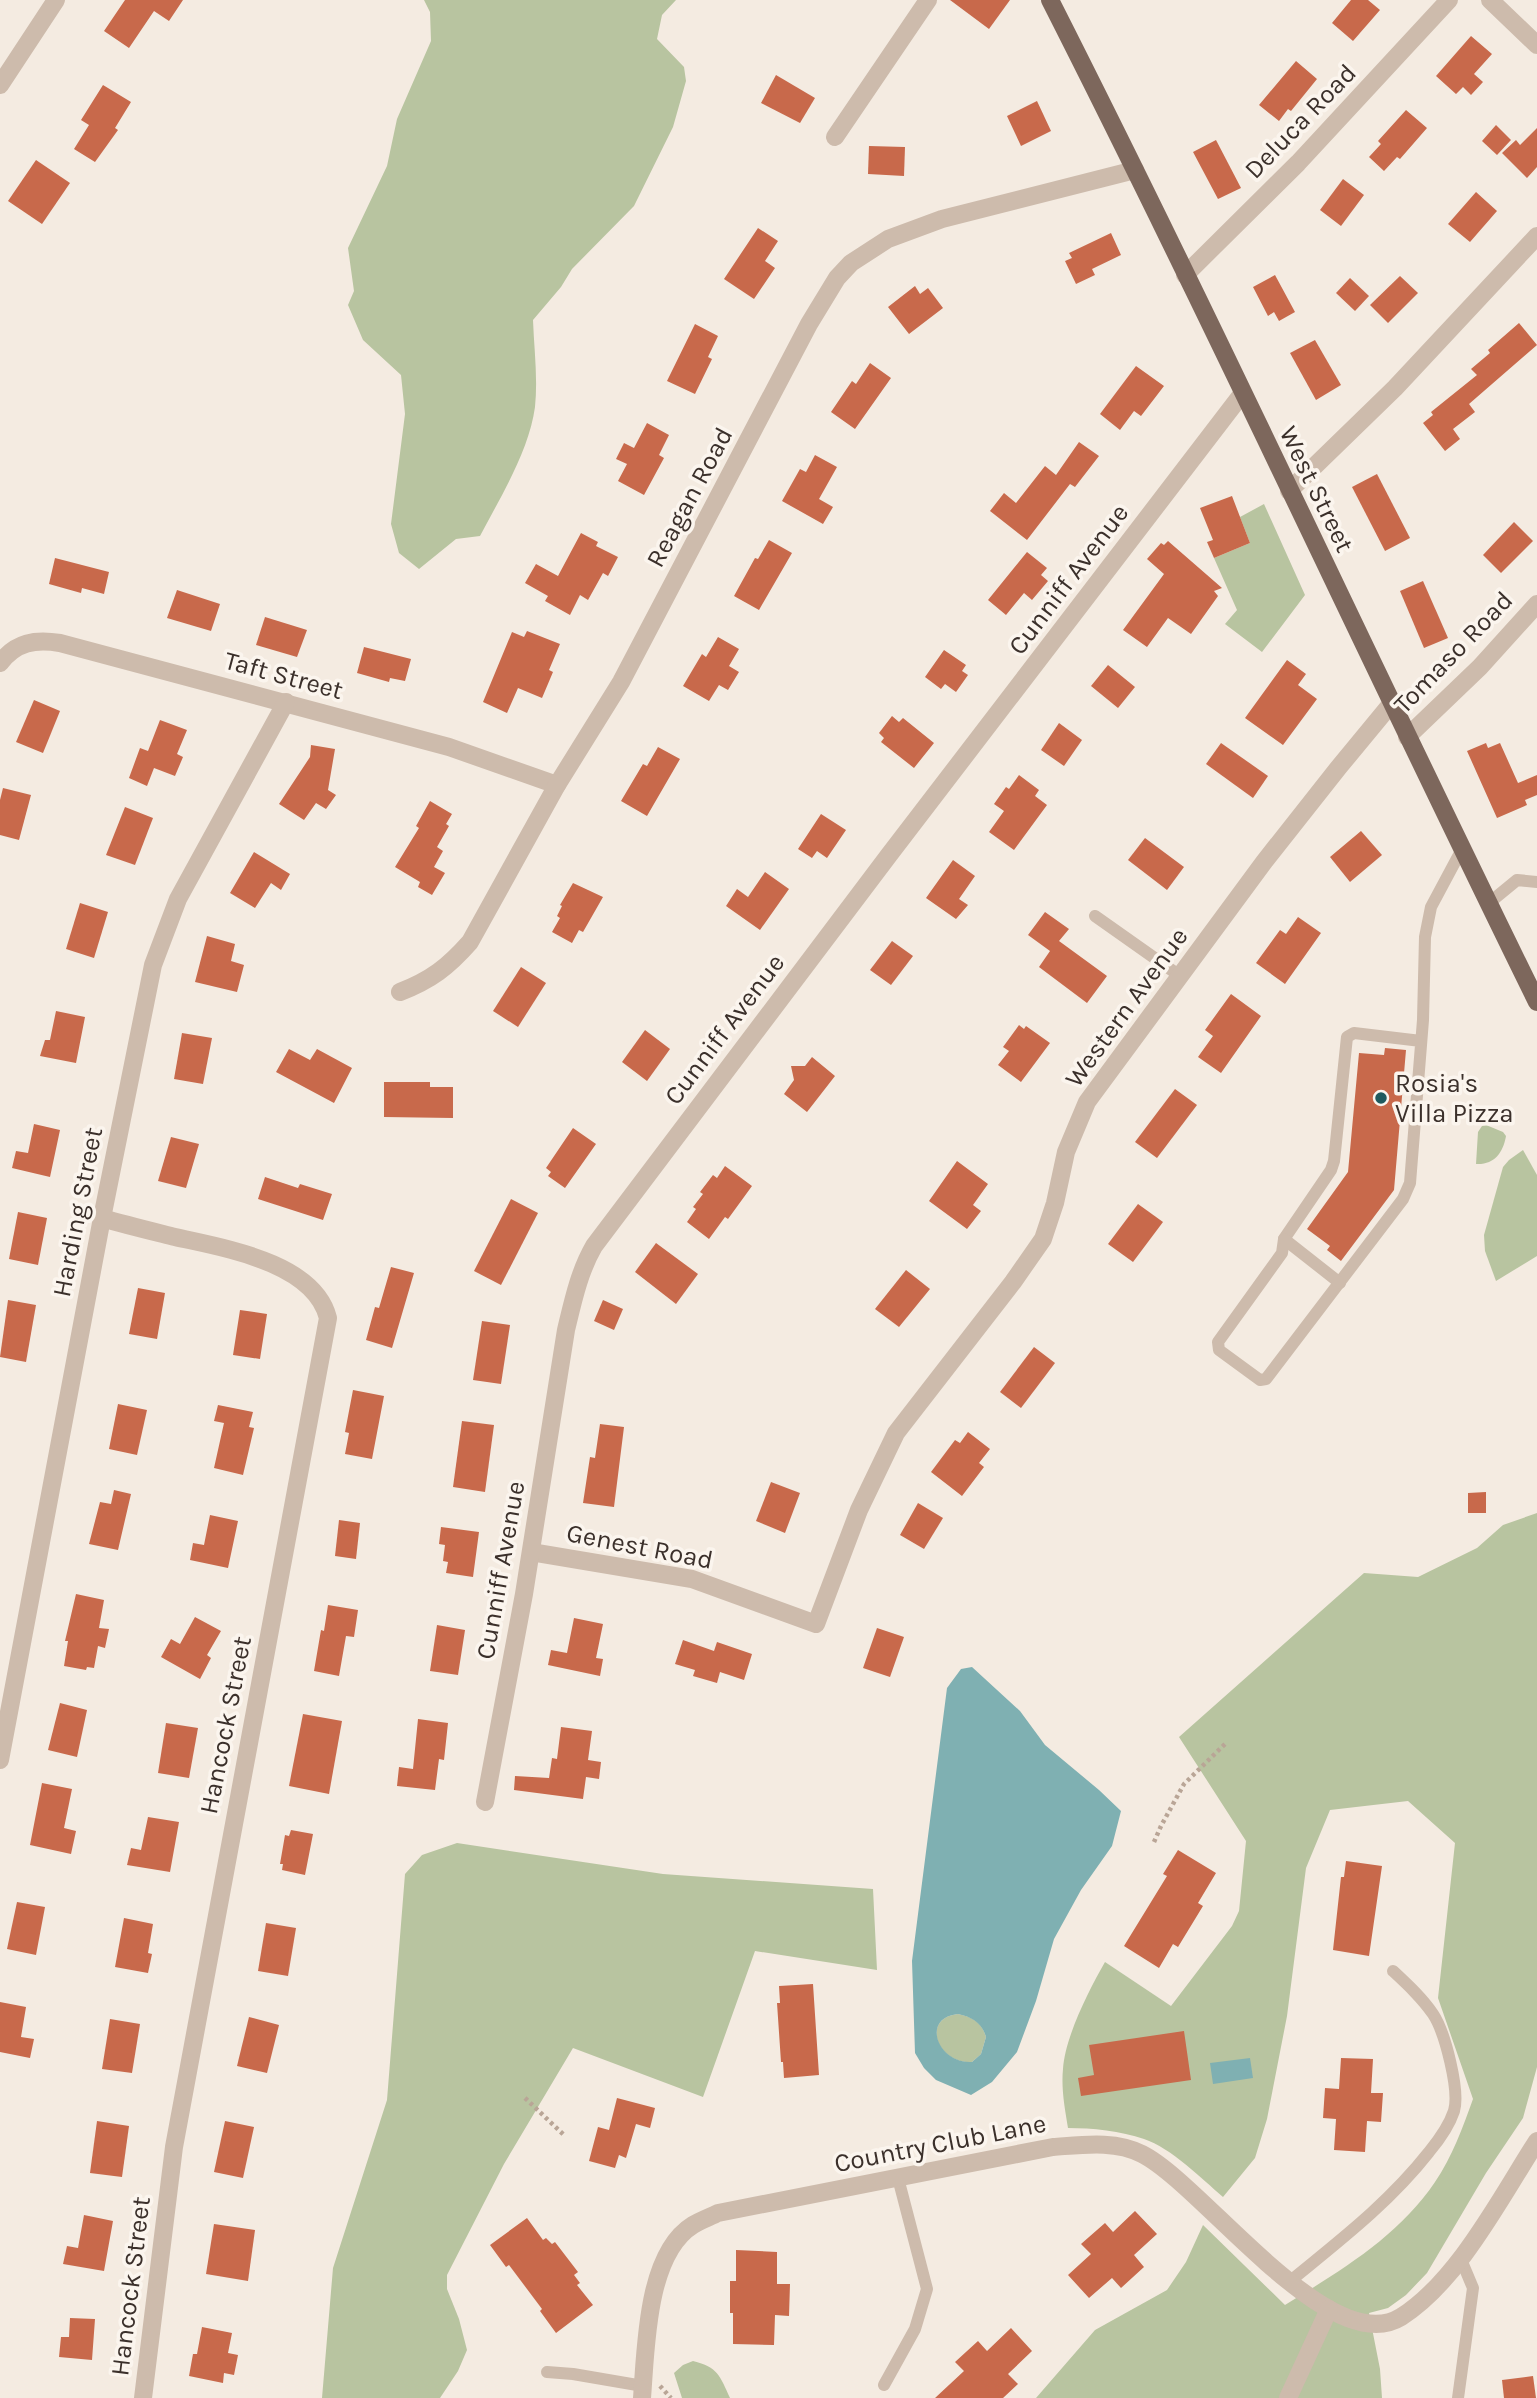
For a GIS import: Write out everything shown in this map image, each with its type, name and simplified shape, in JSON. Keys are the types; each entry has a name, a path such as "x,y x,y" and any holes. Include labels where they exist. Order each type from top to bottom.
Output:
{"main road":[{"name":"West Street","path":"1050,0 1135,170 1537,1002"}],"street":[{"path":"0,85 57,0"},
{"path":"835,137 928,0"},
{"name":"Deluca Road","path":"1185,275 1298,163 1449,0"},
{"path":"1490,0 1537,45"},
{"name":"Reagan Road","path":"400,992 432,978 453,961 470,942 557,785 621,682 809,324 837,278 851,263 888,239 943,219 1135,170"},
{"path":"1289,491 1395,388 1537,236"},
{"name":"Cunniff Avenue","path":"485,1802 531,1552 566,1330 575,1290 594,1246 1242,394"},
{"name":"Tomaso Road","path":"1407,737 1480,667 1537,604"},
{"name":"Taft Street","path":"0,663 8,653 31,641 46,641 89,650 449,747 557,785"},
{"name":"Harding Street","path":"0,1760 153,965 178,899 286,702"},
{"name":"Western Avenue","path":"816,1624 859,1510 896,1433 1013,1282 1042,1239 1055,1203 1066,1152 1087,1102 1273,852 1391,704"},
{"name":"Hancock Street","path":"102,1219 238,1251 280,1268 315,1292 324,1304 328,1318 174,2147 143,2398"},
{"name":"Genest Road","path":"531,1552 692,1579 816,1624"},
{"name":"Country Club Lane","path":"642,2392 647,2329 660,2274 673,2245 692,2225 718,2213 1053,2147 1091,2144 1127,2148 1143,2154 1176,2178 1289,2282 1329,2309 1356,2322 1388,2323 1428,2296 1460,2257 1490,2216 1537,2141"},
{"path":"1289,2398 1329,2309"}],"lane":[{"path":"1421,1041 1354,1033 1347,1037 1331,1170 1284,1239 1282,1253 1218,1342 1219,1350 1260,1380 1266,1379 1340,1283 1403,1199 1410,1182 1421,1041 1425,937 1431,907 1462,849"},
{"path":"1489,903 1517,880 1537,882"},
{"path":"1095,916 1180,976"},
{"path":"1284,1239 1340,1283"},
{"path":"1289,2282 1376,2211 1437,2142 1455,2109 1454,2074 1436,2017 1423,2000 1393,1972"},
{"path":"884,2385 915,2329 927,2289 898,2178"},
{"path":"1458,2398 1473,2288 1460,2257"},
{"path":"547,2372 573,2374 642,2392"}],"path":[{"path":"1154,1842 1184,1784 1226,1744"},
{"path":"525,2098 565,2136"}],"green space":[{"path":"424,0 676,0 662,15 657,39 684,67 686,81 673,127 634,206 572,269 561,287 533,320 536,385 532,424 513,473 480,536 456,539 419,569 399,553 391,524 405,414 401,375 363,340 348,305 354,291 348,248 387,166 397,119 431,41 430,12"},
{"path":"1264,504 1305,595 1262,652 1225,624 1237,610 1214,558 1250,543 1240,517"},
{"path":"1486,1125 1503,1132 1506,1136 1505,1142 1497,1157 1476,1164 1478,1132"},
{"path":"1523,1150 1537,1175 1537,1256 1496,1281 1485,1251 1484,1235 1503,1167"},
{"path":"1537,1513 1537,2067 1523,2118 1486,2173 1427,2273 1406,2295 1388,2308 1369,2313 1380,2369 1382,2398 1036,2398 1095,2330 1167,2290 1186,2262 1203,2225 1285,2305 1347,2266 1386,2236 1420,2202 1441,2172 1457,2142 1473,2099 1438,1998 1455,1843 1408,1801 1330,1810 1306,1868 1287,2016 1267,2119 1255,2158 1223,2197 1185,2164 1154,2143 1116,2132 1068,2128 1063,2069 1068,2043 1079,2014 1105,1962 1171,2006 1232,1926 1239,1911 1246,1841 1179,1737 1364,1573 1418,1577 1477,1548 1503,1525"},
{"path":"457,1843 663,1874 873,1889 877,1970 755,1951 703,2097 573,2048 504,2164 447,2275 447,2289 467,2350 458,2371 440,2398 322,2398 333,2268 387,2100 405,1874 422,1855"},
{"path":"958,2014 976,2021 986,2037 981,2054 972,2062 960,2061 950,2056 942,2049 938,2040 939,2023 946,2017"},
{"path":"693,2361 708,2366 717,2374 730,2398 682,2398 674,2373"}],"water":[{"path":"972,1667 1020,1711 1045,1745 1121,1811 1112,1846 1081,1890 1054,1939 1036,2001 1017,2052 992,2082 971,2095 936,2080 924,2068 915,2053 912,1961 947,1688 961,1669","holes":["958,2014 979,2024 986,2037 981,2054 972,2062 960,2061 950,2056 938,2040 939,2023 946,2017"]},
{"path":"1250,2058 1253,2078 1213,2084 1210,2063"}],"building":[{"path":"125,0 183,0 169,21 154,11 129,48 104,31"},
{"path":"950,0 1010,0 989,29"},
{"path":"1351,0 1368,0 1380,10 1353,41 1332,23"},
{"path":"1471,36 1492,54 1474,74 1483,82 1471,95 1463,87 1456,94 1436,76"},
{"path":"1296,61 1317,79 1291,111 1288,109 1279,121 1259,105"},
{"path":"776,75 815,98 800,123 761,103"},
{"path":"103,85 131,102 115,128 118,130 95,162 74,149 89,125 81,120"},
{"path":"1037,101 1051,131 1021,146 1007,116"},
{"path":"1406,110 1427,128 1400,159 1397,157 1384,171 1369,157 1381,144 1378,141"},
{"path":"1496,125 1511,140 1497,155 1482,141"},
{"path":"1537,128 1537,167 1527,178 1502,153 1516,140 1520,145"},
{"path":"1216,140 1241,188 1218,199 1193,152"},
{"path":"869,146 905,147 904,176 868,174"},
{"path":"36,160 70,183 42,224 8,201"},
{"path":"1343,179 1364,195 1341,226 1320,210"},
{"path":"1476,192 1497,211 1470,242 1448,224"},
{"path":"758,228 778,241 765,261 775,268 754,299 724,279"},
{"path":"1111,233 1121,255 1092,269 1095,275 1076,284 1065,261 1072,258 1069,253"},
{"path":"1275,275 1295,312 1279,321 1274,312 1268,316 1253,287"},
{"path":"1400,276 1418,293 1388,323 1370,305"},
{"path":"1350,278 1369,296 1355,311 1336,293"},
{"path":"915,286 920,294 928,288 943,308 909,334 888,307"},
{"path":"1519,323 1537,345 1469,404 1475,412 1453,429 1460,439 1445,451 1423,423 1433,415 1431,412 1477,375 1471,369"},
{"path":"695,324 718,336 708,357 712,359 695,394 667,381"},
{"path":"1315,340 1341,385 1316,400 1290,353"},
{"path":"870,363 891,378 855,429 831,412 852,381 856,384"},
{"path":"1136,366 1164,386 1141,416 1134,411 1120,430 1100,414"},
{"path":"647,423 669,435 659,455 664,458 644,495 618,481 627,464 616,459 624,443 634,448"},
{"path":"1079,442 1099,456 1075,487 1070,484 1027,540 990,511 1004,493 1016,503 1045,466 1056,475"},
{"path":"815,455 837,467 819,499 833,507 823,524 782,501 800,469 806,472"},
{"path":"1377,474 1410,538 1385,551 1352,487"},
{"path":"1232,496 1250,543 1214,558 1207,542 1213,540 1200,508"},
{"path":"1514,522 1533,541 1501,573 1483,555"},
{"path":"581,533 598,542 596,546 618,557 608,576 603,573 588,600 580,595 570,615 545,601 548,596 525,583 536,564 558,576"},
{"path":"769,540 792,553 759,610 734,596 755,558 758,559"},
{"path":"1168,541 1222,588 1214,591 1218,596 1191,634 1168,618 1147,647 1123,630 1164,574 1147,559 1161,543 1164,545"},
{"path":"1027,552 1047,568 1041,575 1048,581 1032,600 1024,593 1006,615 988,600"},
{"path":"55,558 109,572 104,594 82,588 81,593 49,584"},
{"path":"1423,581 1448,638 1424,648 1400,591"},
{"path":"177,590 220,604 211,631 167,618"},
{"path":"265,617 307,630 297,657 256,645"},
{"path":"527,631 560,644 549,670 553,672 542,698 518,688 507,713 483,702 512,632 524,637"},
{"path":"718,637 739,649 729,666 739,672 728,690 719,685 709,701 683,686 702,654 706,657"},
{"path":"364,647 411,659 405,681 390,678 389,682 357,673"},
{"path":"944,650 966,665 962,671 968,675 956,692 945,684 941,689 925,677"},
{"path":"1287,660 1306,674 1298,685 1317,699 1283,745 1245,718"},
{"path":"1108,665 1135,687 1118,708 1091,686"},
{"path":"34,700 60,711 43,753 16,742"},
{"path":"892,716 899,722 903,718 934,743 914,768 881,742 884,738 879,733"},
{"path":"160,720 187,730 177,754 183,757 175,776 154,768 147,786 129,778 140,748 148,751"},
{"path":"1059,723 1082,740 1064,766 1041,750"},
{"path":"1221,743 1268,776 1253,798 1206,764"},
{"path":"1486,743 1488,748 1500,743 1518,783 1537,775 1537,795 1525,800 1527,805 1497,818 1467,751"},
{"path":"311,745 335,749 328,790 336,795 326,809 316,803 304,820 279,804 310,757"},
{"path":"658,747 680,759 647,816 621,801 643,764 647,766"},
{"path":"1019,775 1039,790 1035,796 1047,805 1014,850 989,832 1004,811 994,804"},
{"path":"3,788 31,795 19,840 0,835 0,800"},
{"path":"430,801 452,814 446,824 449,826 437,847 443,851 434,867 445,873 432,895 418,887 420,882 395,867 419,828 416,826"},
{"path":"125,807 153,818 135,865 106,855"},
{"path":"821,814 846,830 827,858 817,851 812,858 798,849"},
{"path":"1361,831 1382,855 1350,882 1330,857"},
{"path":"1145,838 1184,867 1167,890 1128,860"},
{"path":"254,852 290,874 281,890 271,883 255,908 230,893"},
{"path":"953,860 975,876 959,899 968,905 956,919 926,898"},
{"path":"765,872 789,889 760,930 726,906 737,889 748,897"},
{"path":"573,883 603,897 583,932 579,930 572,943 552,932 560,918 557,916 562,906 560,905"},
{"path":"80,903 108,912 94,958 66,949"},
{"path":"1045,912 1069,929 1059,941 1107,976 1087,1003 1039,967 1050,951 1028,935"},
{"path":"1298,917 1321,933 1285,984 1256,963 1280,930 1286,934"},
{"path":"207,936 235,944 231,961 244,965 237,992 195,982"},
{"path":"892,941 913,956 891,985 870,970"},
{"path":"521,967 546,983 518,1027 493,1011"},
{"path":"1231,994 1261,1016 1221,1073 1198,1057 1213,1036 1205,1030"},
{"path":"56,1011 85,1017 76,1063 40,1056 45,1040 50,1040"},
{"path":"1019,1025 1024,1029 1026,1026 1050,1043 1021,1082 998,1065 1009,1051 1003,1047"},
{"path":"645,1030 670,1049 647,1081 622,1062"},
{"path":"182,1033 212,1038 203,1084 174,1079"},
{"path":"1385,1048 1406,1050 1394,1190 1341,1261 1327,1250 1330,1246 1307,1229 1348,1172 1359,1053 1384,1055"},
{"path":"289,1049 310,1060 317,1049 352,1068 334,1103 276,1072"},
{"path":"812,1057 835,1076 807,1112 784,1094 794,1080 791,1066 805,1066"},
{"path":"384,1082 430,1082 430,1087 453,1087 453,1118 384,1117"},
{"path":"1175,1089 1197,1105 1157,1158 1135,1142"},
{"path":"34,1124 60,1130 50,1177 12,1168 16,1151 28,1153"},
{"path":"573,1128 596,1144 565,1188 548,1176 551,1172 546,1168"},
{"path":"171,1137 199,1144 186,1188 158,1181"},
{"path":"957,1161 988,1184 973,1205 981,1211 967,1229 929,1201"},
{"path":"725,1166 752,1186 728,1219 725,1217 709,1239 687,1222 696,1209 693,1207 703,1194 700,1192 713,1175 717,1178"},
{"path":"265,1177 298,1188 300,1184 332,1194 323,1220 258,1199"},
{"path":"511,1199 538,1213 501,1285 474,1271"},
{"path":"1138,1204 1163,1222 1133,1262 1108,1244"},
{"path":"18,1212 47,1218 38,1265 9,1259"},
{"path":"656,1243 698,1274 676,1304 635,1272"},
{"path":"391,1267 414,1273 392,1348 366,1340 375,1307 379,1308"},
{"path":"906,1270 930,1289 899,1327 875,1309"},
{"path":"138,1288 165,1293 157,1339 129,1334"},
{"path":"8,1300 36,1305 26,1362 0,1357"},
{"path":"603,1300 623,1309 614,1330 594,1321"},
{"path":"240,1310 267,1314 260,1359 233,1355"},
{"path":"482,1321 510,1325 501,1384 473,1380"},
{"path":"1034,1347 1055,1363 1021,1408 1000,1392"},
{"path":"353,1390 384,1396 372,1459 345,1454 349,1433 345,1432"},
{"path":"118,1404 147,1410 137,1455 109,1449"},
{"path":"218,1405 253,1412 249,1427 254,1428 243,1475 214,1468 224,1423 214,1421"},
{"path":"462,1421 494,1425 485,1492 453,1487"},
{"path":"600,1424 624,1427 614,1507 583,1503 590,1457 595,1458"},
{"path":"968,1432 990,1449 979,1463 984,1467 962,1496 931,1472 955,1440 960,1443"},
{"path":"771,1482 800,1493 785,1533 756,1521"},
{"path":"114,1490 131,1494 118,1550 89,1544 100,1502 111,1504"},
{"path":"1486,1492 1486,1513 1468,1513 1468,1493"},
{"path":"918,1503 943,1518 924,1549 900,1535"},
{"path":"210,1515 238,1521 228,1568 190,1560 193,1543 204,1545"},
{"path":"339,1520 360,1523 356,1559 335,1556"},
{"path":"441,1527 479,1532 473,1577 446,1573 448,1562 443,1561 445,1545 439,1544"},
{"path":"76,1594 104,1600 99,1628 109,1629 105,1648 98,1646 94,1668 87,1667 86,1670 64,1666 68,1641 65,1641"},
{"path":"328,1605 358,1610 354,1637 346,1636 339,1676 314,1671"},
{"path":"195,1617 221,1631 207,1655 211,1658 200,1679 161,1657 171,1639 180,1644"},
{"path":"574,1618 603,1624 596,1658 603,1659 600,1676 548,1665 551,1650 567,1653"},
{"path":"437,1625 465,1630 458,1675 430,1671"},
{"path":"877,1628 904,1637 890,1677 863,1668"},
{"path":"683,1640 714,1651 717,1642 752,1654 744,1680 720,1672 717,1683 693,1676 695,1670 675,1664"},
{"path":"60,1703 87,1710 77,1757 48,1750"},
{"path":"303,1714 342,1721 329,1794 289,1786"},
{"path":"418,1719 448,1723 444,1760 439,1759 435,1790 397,1786 399,1767 413,1769"},
{"path":"166,1723 198,1728 189,1778 158,1773"},
{"path":"561,1727 592,1731 588,1760 601,1762 599,1779 586,1777 583,1799 514,1790 515,1776 549,1778 552,1758 557,1759"},
{"path":"42,1783 72,1789 64,1828 76,1831 71,1854 30,1845"},
{"path":"148,1817 179,1822 170,1872 127,1865 131,1848 141,1850"},
{"path":"291,1830 313,1834 305,1875 282,1870 283,1864 280,1864 285,1835 289,1836"},
{"path":"1178,1850 1216,1873 1198,1903 1203,1906 1178,1947 1173,1944 1159,1968 1124,1946 1167,1876 1163,1874"},
{"path":"1346,1861 1382,1866 1369,1956 1333,1950 1341,1877 1344,1877"},
{"path":"17,1902 45,1907 36,1955 7,1949"},
{"path":"124,1918 153,1924 148,1973 115,1967"},
{"path":"266,1923 296,1928 288,1976 258,1971"},
{"path":"813,1984 819,2075 784,2078 777,2003 780,2003 779,1986"},
{"path":"0,2002 26,2007 21,2037 34,2039 30,2058 0,2052"},
{"path":"249,2017 279,2025 267,2073 237,2066"},
{"path":"110,2019 140,2024 132,2073 102,2069"},
{"path":"1184,2031 1191,2080 1081,2096 1078,2078 1094,2075 1089,2045"},
{"path":"1341,2058 1373,2059 1371,2093 1383,2093 1381,2122 1367,2121 1365,2152 1334,2150 1336,2119 1323,2118 1325,2088 1339,2089"},
{"path":"617,2098 655,2108 650,2128 636,2124 626,2158 619,2155 615,2168 589,2161 598,2127 609,2130"},
{"path":"97,2121 129,2126 122,2177 90,2173"},
{"path":"225,2121 254,2127 243,2178 214,2172"},
{"path":"1135,2211 1157,2234 1134,2255 1144,2267 1121,2288 1112,2278 1089,2298 1068,2275 1091,2254 1081,2244 1105,2223 1113,2232"},
{"path":"84,2215 113,2221 104,2271 63,2264 67,2246 78,2248"},
{"path":"527,2218 543,2240 546,2238 552,2244 555,2242 578,2272 574,2275 580,2283 577,2285 593,2305 556,2333 540,2311 542,2309 509,2265 506,2267 490,2245"},
{"path":"214,2224 255,2230 248,2281 206,2274"},
{"path":"736,2250 777,2252 777,2284 790,2284 789,2316 775,2315 774,2345 733,2344 730,2281 736,2281"},
{"path":"70,2318 95,2319 92,2360 59,2357 61,2337 69,2337"},
{"path":"202,2327 232,2333 228,2353 238,2355 234,2375 224,2373 223,2383 189,2376"},
{"path":"1011,2328 1032,2351 1008,2374 1018,2384 1003,2398 935,2398 964,2371 955,2362 978,2341 987,2351"},
{"path":"1533,2376 1536,2398 1504,2398 1502,2380"}],"place":[{"name":"Rosia's Villa Pizza","path":"1381,1098"}]}
